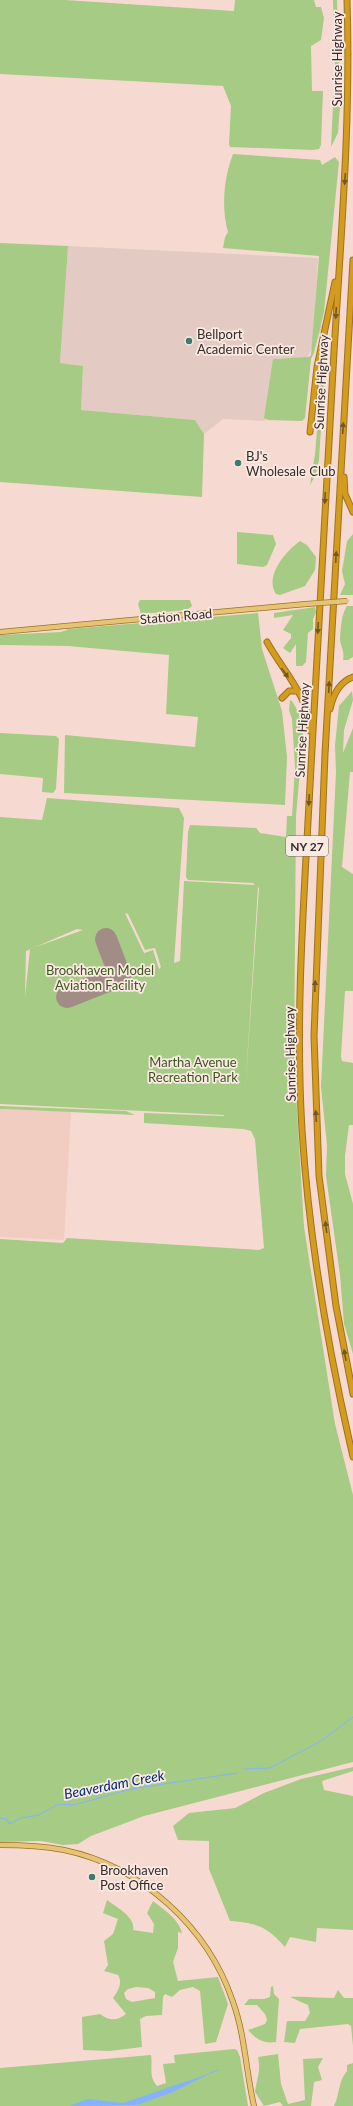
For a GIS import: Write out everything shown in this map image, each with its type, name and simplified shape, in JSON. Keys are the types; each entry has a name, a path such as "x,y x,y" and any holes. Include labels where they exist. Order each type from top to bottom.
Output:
{"highway":[{"name":"Sunrise Highway","path":"347,0 349,57 346,155 311,769 302,941 299,1040 302,1129 320,1297 335,1378 353,1457"},
{"path":"310,432 314,380 333,294 341,232"},
{"name":"Sunrise Highway","path":"353,260 325,754 314,1036 319,1176 335,1299 353,1394"},
{"path":"342,446 344,489 353,512"},
{"path":"267,642 276,659 298,691 309,718 311,769"},
{"path":"325,754 333,699 342,683 353,677"},
{"path":"282,698 289,691 298,691"}],"main road":[{"name":"Station Road","path":"0,632 353,600"},
{"path":"0,1845 48,1848 93,1859 138,1881 177,1913 206,1948 222,1974 230,1992 240,2026 254,2106"}],"shaded area":[{"name":"Bellport Academic Center","path":"68,246 318,258 314,324 324,325 306,360 277,358 265,421 223,419 204,434 195,420 81,410 83,366 60,363"},
{"path":"0,1107 71,1112 64,1240 0,1237"}],"green space":[{"path":"0,0 65,0 234,11 235,0 314,0 316,7 321,7 324,18 321,40 311,46 312,91 323,91 321,145 319,149 313,150 230,147 231,106 223,86 0,74"},
{"path":"333,0 337,0 340,106 338,133 331,147 335,64"},
{"path":"233,154 320,160 322,165 335,157 339,162 324,312 314,353 311,359 305,418 302,421 268,420 264,418 273,359 309,357 311,355 319,256 223,248 225,237 228,232 224,193 227,173"},
{"path":"0,243 68,246 60,363 83,366 81,410 195,420 204,434 202,497 0,482"},
{"path":"325,364 319,460 316,474 310,485 315,454 322,368"},
{"path":"237,532 273,535 276,544 267,565 263,567 237,564"},
{"path":"353,534 353,595 340,595 345,584 342,571 347,541"},
{"path":"300,541 307,545 316,557 315,570 305,586 280,595 276,594 273,587 273,580 278,564 294,545"},
{"path":"140,600 190,600 192,606 187,610 141,614 138,604"},
{"path":"347,606 353,606 353,657 348,660 343,660 340,638 342,617"},
{"path":"315,607 316,612 313,619 313,629 308,633 306,662 302,666 296,666 296,644 290,653 283,648 291,638 291,634 283,630 293,615 274,618 274,613"},
{"path":"258,613 262,649 282,711 287,757 285,805 64,793 65,735 195,747 198,717 166,714 169,655 68,646 0,645 0,635 61,632 69,629"},
{"path":"352,691 353,700 344,730 343,753 353,728 353,772 350,772 342,867 353,874 353,991 345,991 341,1057 342,1061 353,1063 353,1125 349,1125 345,1156 345,1174 353,1204 353,1354 344,1324 340,1275 326,1176 327,1145 321,1087 336,772 335,745 339,706"},
{"path":"290,700 299,713 303,736 296,816 294,1060 304,1227 335,1424 353,1495 353,1762 144,1816 91,1836 78,1844 63,1845 41,1841 0,1842 0,1239 63,1243 67,1238 259,1250 264,1248 255,1139 251,1131 243,1129 144,1123 144,1113 225,1115 0,1104 0,817 42,820 47,798 179,808 184,818 174,963 180,961 184,881 255,885 253,883 188,880 186,877 188,832 190,825 256,828 260,833 286,837 287,816 292,816 295,767 292,719 289,710","holes":["258,887 259,888 245,1095","125,913 128,914 145,950 155,948 161,967 159,969 153,950 144,953","77,929 83,930 34,948","30,949 25,997 26,951"]},
{"path":"0,733 56,736 59,739 56,789 53,793 42,792 43,778 0,774"},
{"path":"0,1106 126,1111 135,1115 0,1109"},
{"path":"353,1767 353,1771 322,1781 324,1790 353,1796 353,1930 317,1928 316,1942 290,1937 285,1947 273,1935 261,1927 248,1923 230,1921 209,1869 209,1841 178,1840 173,1826 189,1813 235,1808 264,1793 301,1779"},
{"path":"107,1900 128,1917 133,1925 133,1930 153,1933 154,1924 147,1913 153,1901 178,1923 182,1933 178,1932 178,1948 173,1962 178,1981 218,1977 228,2004 216,2042 205,2044 200,1991 193,1987 180,1990 172,1997 165,1994 163,1997 162,2015 146,2016 140,2019 142,2047 110,2051 83,2050 82,2017 100,2014 110,2019 116,2019 126,2014 113,1998 120,1984 118,1975 104,1971 108,1965 104,1941 113,1934 118,1919 103,1913","holes":["136,1987 148,1988 155,1992 155,1998 132,2002 126,1999 124,1993 128,1989"]},
{"path":"273,1986 274,1994 279,1999 276,2042 268,2042 257,2038 248,2030 265,2024 267,2020 265,2014 257,2005 244,2005 249,1999 264,1999 270,1997 271,1987"},
{"path":"338,1990 344,1998 353,1998 353,2046 351,2026 348,2024 300,2029 295,2043 284,2042 287,2021 305,2021 310,2013 308,2005 290,1997 334,1998"},
{"path":"234,2049 237,2050 240,2057 248,2106 0,2106 0,2068 151,2055 152,2075 157,2086 166,2083 163,2064 175,2063 174,2055"},
{"path":"278,2054 281,2084 288,2104 305,2100 303,2059 323,2058 318,2067 322,2080 314,2082 311,2106 283,2106 280,2102 264,2106 255,2092 259,2071 258,2057"},
{"path":"353,2063 353,2106 334,2106 342,2079 347,2071 347,2065"}],"water":[{"path":"211,2073 173,2092 137,2105 69,2106 88,2099 123,2103"}],"waterway":[{"name":"Beaverdam Creek","path":"244,1769 270,1768 321,1741 353,1717"},
{"name":"Beaverdam Creek","path":"0,1818 7,1819 9,1824 21,1818 39,1815 59,1804 74,1805 131,1789 237,1773"},
{"path":"210,2073 218,2070"}],"runway":[{"path":"67,997 120,976 106,939"}],"place":[{"name":"Bellport Academic Center","path":"189,341"},
{"name":"BJ's Wholesale Club","path":"238,463"},
{"name":"Brookhaven Post Office","path":"92,1877"}],"park label":[{"name":"Brookhaven Model Aviation Facility","path":"100,978"},
{"name":"Martha Avenue Recreation Park","path":"193,1070"}]}
